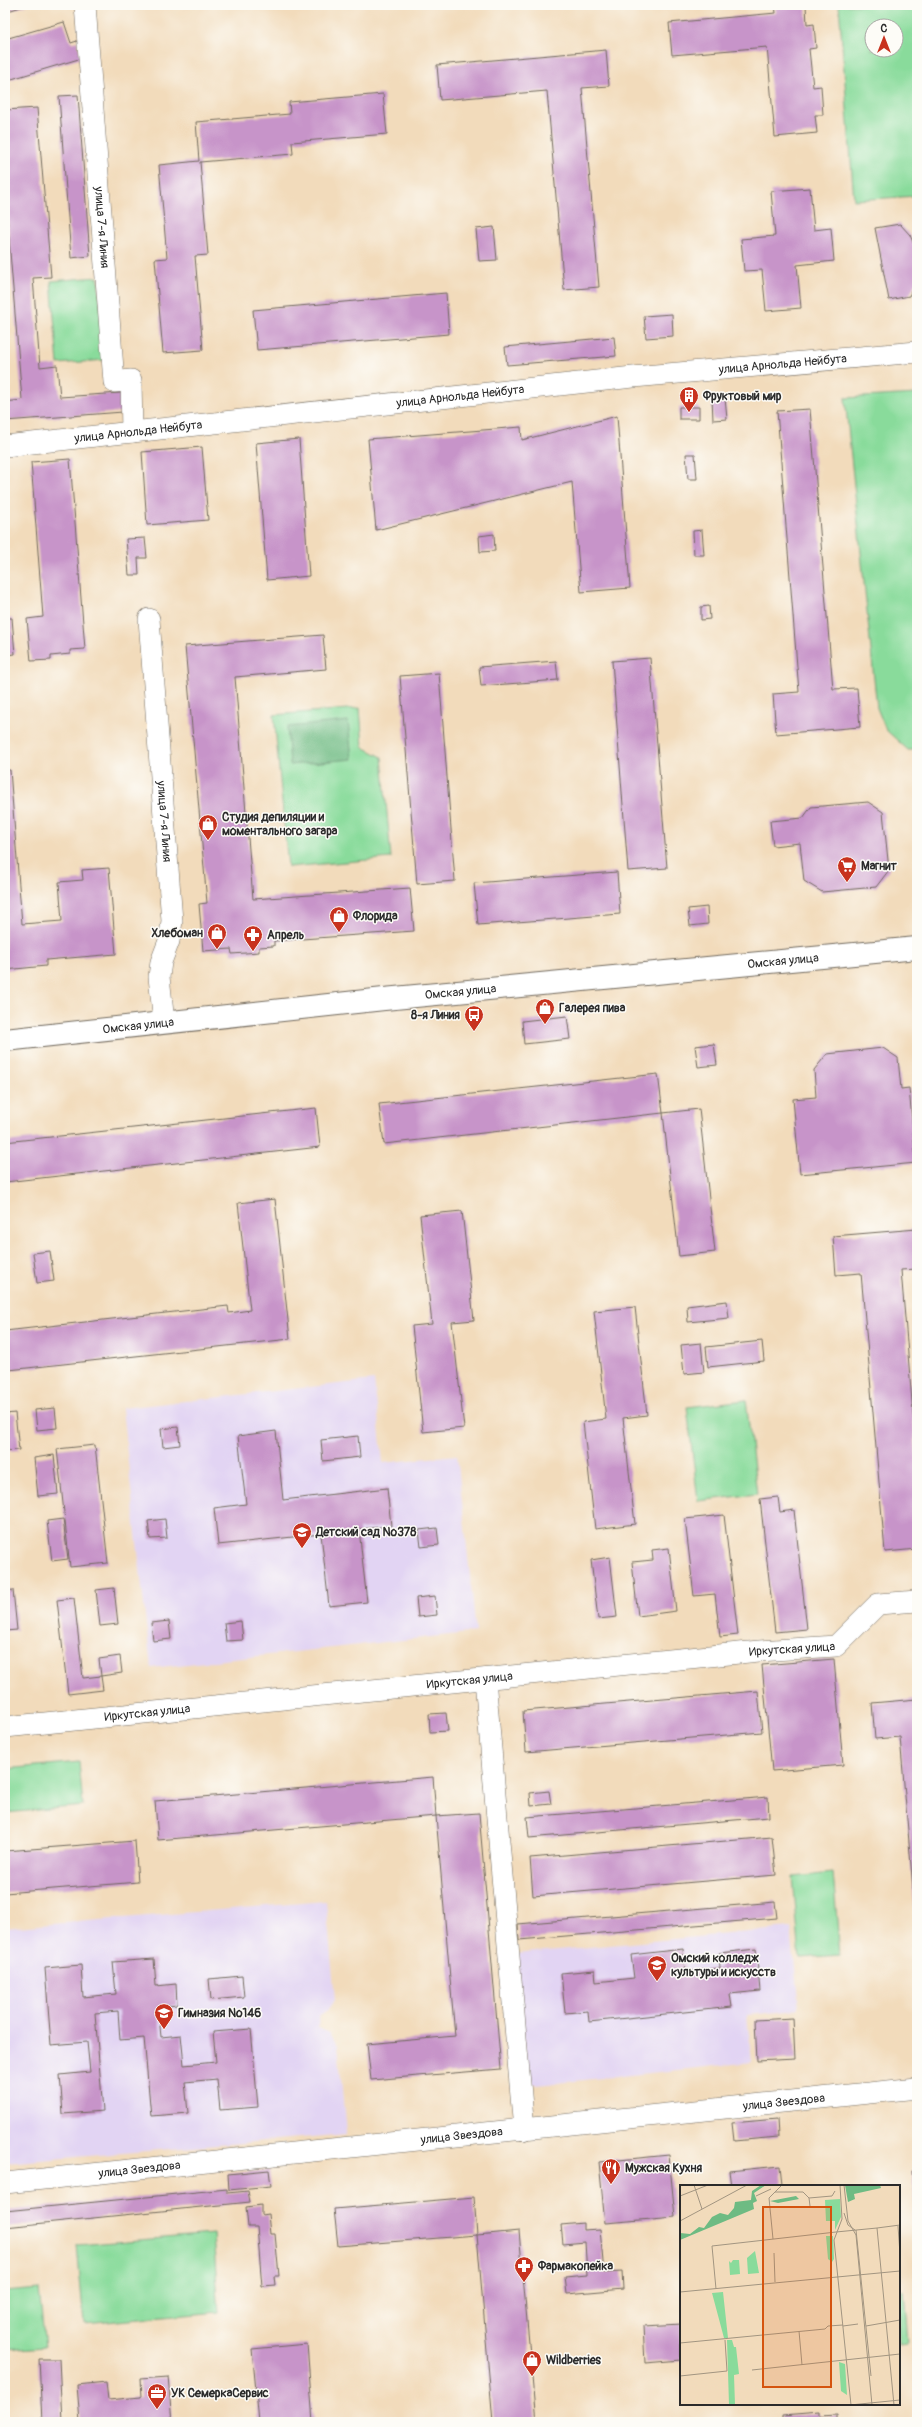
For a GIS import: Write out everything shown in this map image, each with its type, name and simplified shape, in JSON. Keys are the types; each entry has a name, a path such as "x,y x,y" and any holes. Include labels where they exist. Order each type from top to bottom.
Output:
{"main road":[{"name":"Омская улица","path":"5,1040 164,1022 917,948"}],"street":[{"name":"улица 7-я Линия","path":"85,5 114,382 131,380 132,432"},
{"name":"улица Арнольда Нейбута","path":"5,446 625,378 917,352"},
{"name":"улица 7-я Линия","path":"149,619 172,921 169,941 161,962 159,977 164,1022"},
{"name":"Иркутская улица","path":"5,1727 759,1651 836,1646 878,1604 917,1601"},
{"path":"485,1679 524,2130"},
{"name":"улица Звездова","path":"5,2183 917,2088"}],"shaded area":[{"name":"Детский сад №378","path":"374,1380 383,1463 457,1455 476,1632 151,1668 122,1408"},
{"name":"Гимназия №146","path":"326,1901 335,2000 328,2010 319,2016 318,2028 330,2033 338,2045 346,2134 5,2163 5,1928"},
{"name":"Омский колледж культуры и искусств","path":"791,1928 799,2010 747,2015 752,2062 528,2086 515,1954"}],"green space":[{"path":"839,5 917,5 917,196 854,200"},
{"path":"98,277 105,360 58,364 51,281"},
{"path":"917,394 917,750 908,750 886,730 877,708 845,398"},
{"path":"360,708 363,747 382,757 391,858 288,867 274,715"},
{"path":"348,721 352,759 290,765 287,727"},
{"path":"746,1400 757,1494 698,1501 687,1407"},
{"path":"79,1762 83,1806 5,1813 5,1769"},
{"path":"833,1873 840,1955 800,1958 793,1877"},
{"path":"213,2234 219,2312 84,2324 77,2245"},
{"path":"39,2289 45,2347 5,2350 5,2292"},
{"path":"900,2290 904,2290 908,2343 900,2344"}],"building":[{"path":"5,5 27,5 5,12"},
{"path":"775,5 806,5 807,25 814,24 816,48 809,49 813,87 821,86 823,115 815,115 817,133 775,137 767,47 672,55 669,23 776,13"},
{"path":"64,22 71,43 77,41 82,58 5,81 5,39"},
{"path":"606,50 609,86 582,88 599,287 564,290 547,91 440,100 437,65"},
{"path":"383,94 387,134 292,142 293,154 200,162 208,255 195,256 203,350 163,353 155,259 167,258 159,165 199,161 196,122 290,114 289,102"},
{"path":"78,95 90,256 71,258 59,96"},
{"path":"37,108 51,277 33,278 40,367 57,365 60,397 121,393 123,412 5,421 5,402 22,400 5,190 5,110"},
{"path":"810,188 814,230 831,228 834,261 797,265 801,308 766,311 762,270 744,271 741,239 775,236 771,191"},
{"path":"900,224 910,235 917,252 917,280 909,296 889,300 875,228"},
{"path":"494,227 497,260 479,261 476,229"},
{"path":"446,293 449,334 257,350 253,310"},
{"path":"672,314 673,336 646,338 644,316"},
{"path":"614,337 616,356 507,365 505,347"},
{"path":"712,398 725,398 727,419 713,420"},
{"name":"Фруктовый мир","path":"679,407 699,407 699,419 679,419"},
{"path":"810,409 833,689 857,688 860,727 776,734 773,694 799,692 777,411"},
{"path":"617,416 630,588 581,592 572,482 376,530 368,439 521,427 522,440"},
{"path":"299,439 309,576 267,580 256,443"},
{"path":"202,447 208,520 147,525 142,452"},
{"path":"686,454 695,454 697,479 688,479"},
{"path":"70,459 85,649 70,650 70,654 51,656 51,660 31,661 27,619 43,617 31,462"},
{"path":"702,530 704,555 694,555 693,531"},
{"path":"494,534 495,551 480,552 479,536"},
{"path":"145,538 147,558 138,558 139,575 129,575 126,539"},
{"path":"709,606 710,619 701,620 701,607"},
{"path":"5,618 12,618 15,654 5,655"},
{"path":"323,635 326,669 235,677 253,899 410,888 414,931 274,941 274,946 259,947 259,952 232,954 231,949 203,951 199,904 207,903 185,646"},
{"path":"650,658 667,868 628,871 612,661"},
{"path":"556,661 558,680 481,686 479,667"},
{"path":"439,673 455,881 417,884 400,676"},
{"path":"5,770 10,770 22,924 62,921 59,882 83,880 82,870 109,868 116,954 46,960 46,966 5,970"},
{"path":"868,802 883,812 889,870 876,887 822,892 804,881 800,843 773,846 770,821 803,818 811,807"},
{"path":"617,872 620,914 478,925 474,883"},
{"path":"707,907 708,924 690,926 688,909"},
{"path":"567,1016 570,1039 524,1044 522,1021"},
{"path":"714,1044 717,1065 698,1067 695,1046"},
{"path":"883,1048 898,1058 901,1089 909,1088 916,1163 800,1174 793,1099 816,1097 814,1070 827,1054"},
{"path":"658,1074 663,1113 384,1144 379,1104"},
{"path":"316,1108 320,1147 5,1182 5,1142"},
{"path":"699,1109 715,1252 679,1256 663,1113"},
{"path":"275,1199 290,1339 9,1370 5,1331 228,1306 229,1313 250,1310 238,1203"},
{"path":"462,1211 474,1320 452,1322 464,1428 423,1432 412,1326 432,1324 420,1215"},
{"path":"917,1229 917,1269 901,1270 917,1462 917,1549 885,1552 861,1273 836,1275 833,1236"},
{"path":"50,1251 54,1281 37,1283 33,1253"},
{"path":"727,1301 729,1318 688,1322 687,1306"},
{"path":"635,1307 647,1415 623,1418 635,1524 595,1529 583,1422 606,1419 594,1311"},
{"path":"762,1341 764,1361 708,1367 706,1347"},
{"path":"701,1343 704,1372 684,1374 681,1345"},
{"path":"55,1408 57,1428 37,1430 35,1410"},
{"path":"15,1413 19,1450 5,1451 5,1414"},
{"path":"178,1427 180,1445 163,1447 161,1429"},
{"path":"276,1431 283,1500 387,1488 391,1526 359,1529 367,1602 329,1606 321,1534 218,1545 214,1508 246,1504 238,1436"},
{"path":"358,1436 360,1457 323,1461 321,1440"},
{"path":"95,1445 108,1563 70,1567 57,1449"},
{"path":"54,1455 58,1494 38,1496 34,1458"},
{"path":"778,1497 780,1512 794,1510 807,1629 775,1632 760,1499"},
{"path":"724,1515 738,1635 720,1637 715,1594 694,1596 685,1519"},
{"path":"63,1519 68,1559 52,1561 47,1521"},
{"path":"165,1519 167,1538 150,1539 148,1521"},
{"path":"437,1528 439,1545 421,1547 419,1530"},
{"path":"669,1548 676,1611 638,1616 632,1562 653,1560 652,1550"},
{"path":"610,1557 617,1617 598,1619 591,1560"},
{"path":"114,1588 118,1624 100,1626 96,1590"},
{"path":"13,1590 17,1630 5,1631 5,1591"},
{"path":"435,1596 437,1615 418,1617 416,1598"},
{"path":"74,1598 83,1678 101,1676 103,1690 68,1694 57,1600"},
{"path":"169,1621 171,1639 153,1641 151,1623"},
{"path":"241,1621 243,1640 226,1641 224,1623"},
{"path":"120,1656 122,1673 101,1676 99,1659"},
{"path":"834,1659 843,1765 772,1771 762,1665"},
{"path":"758,1691 762,1732 526,1752 523,1711"},
{"path":"917,1699 916,1924 900,1737 875,1739 872,1703"},
{"path":"446,1713 448,1731 430,1732 429,1714"},
{"path":"433,1777 436,1816 158,1840 155,1801"},
{"path":"549,1791 551,1804 531,1806 530,1793"},
{"path":"768,1797 769,1817 529,1838 527,1817"},
{"path":"479,1813 501,2069 371,2080 367,2044 455,2036 436,1816"},
{"path":"772,1837 776,1875 533,1896 530,1858"},
{"path":"135,1841 138,1882 5,1893 5,1851"},
{"path":"775,1902 777,1918 519,1940 518,1924"},
{"path":"683,1949 685,1972 720,1968 719,1953 756,1949 760,1991 730,1994 732,2007 589,2022 588,2011 565,2013 561,1973 595,1970 596,1982 634,1978 631,1955"},
{"path":"154,1959 156,1986 176,1984 177,2005 158,2007 161,2037 181,2035 184,2065 216,2062 213,2032 251,2029 258,2107 220,2110 217,2079 185,2082 188,2113 151,2116 144,2038 120,2040 118,2011 95,2013 103,2111 63,2114 60,2075 90,2072 87,2042 51,2045 45,1968 81,1965 83,1997 116,1994 113,1962"},
{"path":"242,1976 244,1997 211,2000 209,1979"},
{"path":"793,2018 795,2059 757,2061 755,2020"},
{"path":"777,2119 778,2137 734,2141 732,2123"},
{"path":"669,2155 675,2217 605,2223 599,2162"},
{"path":"780,2166 782,2185 731,2185 729,2171"},
{"path":"269,2170 271,2186 229,2190 228,2174"},
{"path":"917,2170 917,2208 915,2208 912,2171"},
{"path":"227,2189 227,2193 248,2191 250,2202 5,2227 5,2211"},
{"path":"474,2197 477,2235 338,2246 334,2209"},
{"path":"261,2205 261,2215 268,2214 270,2234 275,2234 279,2276 274,2276 275,2285 262,2286 257,2227 248,2227 246,2207"},
{"path":"583,2223 583,2230 600,2229 604,2273 622,2272 623,2289 567,2294 565,2277 587,2275 585,2242 563,2244 561,2225"},
{"path":"519,2231 536,2422 493,2422 477,2235"},
{"path":"680,2324 680,2360 645,2363 643,2326"},
{"path":"307,2344 313,2422 259,2422 252,2349"},
{"path":"39,2359 59,2359 62,2422 42,2422"},
{"path":"168,2377 172,2422 80,2422 77,2385 106,2382 108,2400 141,2397 140,2379"},
{"path":"820,2413 820,2417 837,2416 837,2422 782,2422 782,2416"}],"place":[{"name":"Фруктовый мир","path":"689,413"},
{"name":"Студия депиляции и моментального загара","path":"208,841"},
{"name":"Магнит","path":"847,883"},
{"name":"Флорида","path":"339,933"},
{"name":"Хлебоман","path":"217,950"},
{"name":"Апрель","path":"253,952"},
{"name":"Галерея пива","path":"545,1025"},
{"name":"8-я Линия","path":"474,1032"},
{"name":"Детский сад №378","path":"302,1549"},
{"name":"Омский колледж культуры и искусств","path":"657,1982"},
{"name":"Гимназия №146","path":"164,2030"},
{"name":"Мужская Кухня","path":"611,2185"},
{"name":"Фармакопейка","path":"524,2283"},
{"name":"Wildberries","path":"532,2377"},
{"name":"УК СемеркаСервис","path":"157,2410"}]}
